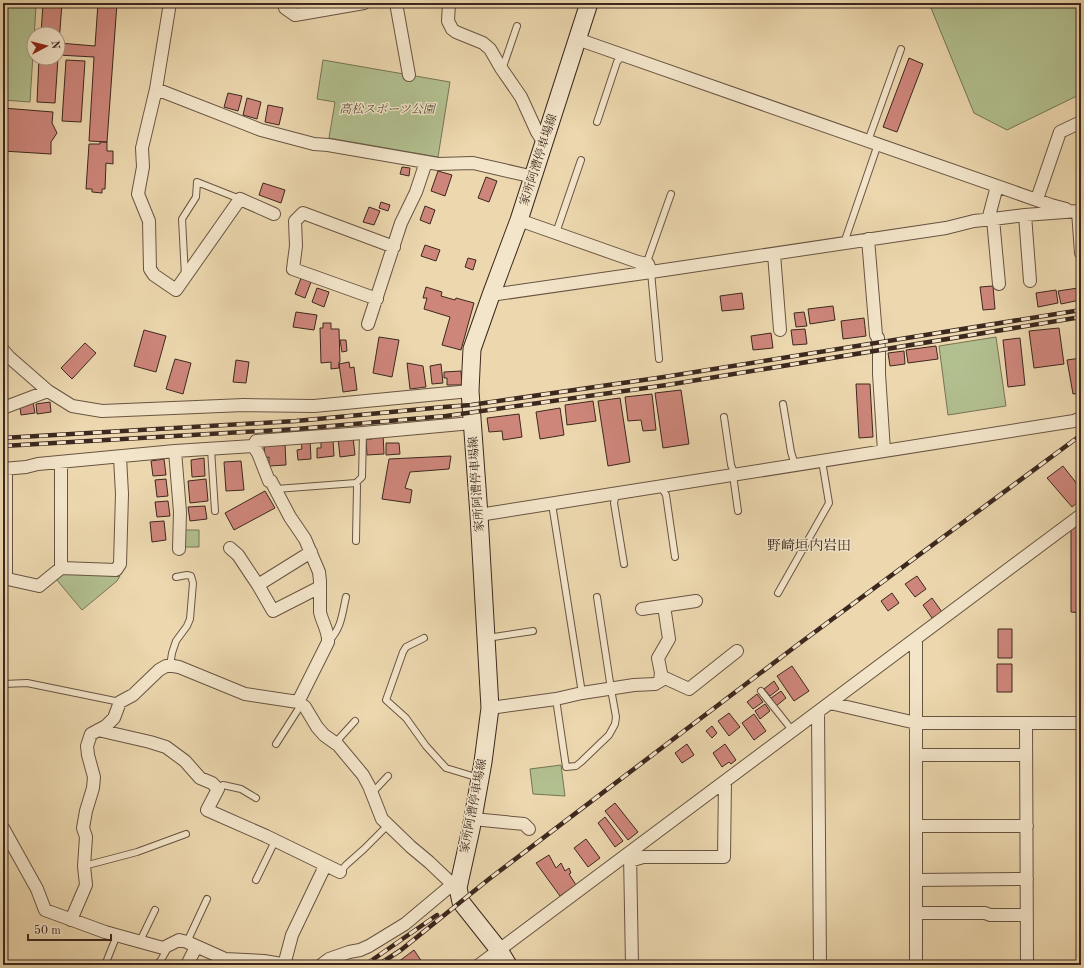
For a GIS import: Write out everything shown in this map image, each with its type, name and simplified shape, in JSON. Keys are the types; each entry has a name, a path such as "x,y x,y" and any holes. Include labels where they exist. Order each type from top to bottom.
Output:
{"main road":[{"name":"家所阿漕停車場線","path":"458,888 473,819 490,708 479,515 470,392 472,349 534,177 589,3"},
{"path":"458,888 461,902 499,950 508,965"}],"street":[{"path":"170,3 156,89 142,148 143,167 138,194 149,221 150,269 154,275 176,290 240,199 274,214"},
{"path":"284,3 285,8 295,15 364,3"},
{"path":"396,3 409,75"},
{"path":"449,3 448,20 452,29 483,43 490,49 521,97 537,132 544,143"},
{"path":"577,39 1050,205 1080,212"},
{"path":"156,89 260,130 314,144 328,145 438,164 473,162 534,177"},
{"path":"1036,199 1060,132 1081,122"},
{"path":"368,324 401,223 416,192 426,162"},
{"path":"997,186 991,219 999,284"},
{"path":"491,295 650,268 774,254 868,240 946,228 974,221 1025,214 1080,212"},
{"path":"1080,212 1081,253"},
{"path":"377,300 293,270 296,246 295,221 303,213 394,247"},
{"path":"1025,214 1030,281"},
{"path":"519,220 638,262 650,268"},
{"path":"868,240 876,335 878,338 879,350 884,451"},
{"path":"774,254 780,330"},
{"path":"3,350 8,357 48,391 72,406 102,411 244,405 314,406 470,392"},
{"path":"3,408 48,391"},
{"path":"479,515 1074,421 1081,418"},
{"path":"253,446 256,441 472,423"},
{"path":"120,457 122,494 120,564 116,570 61,568 39,586 5,578 5,468 175,451 253,446"},
{"path":"253,446 258,453 269,481 271,481 276,489 290,518 305,539 320,576 320,612 328,636 328,642 300,704"},
{"path":"175,451 180,512 180,549"},
{"path":"60,462 61,568"},
{"path":"479,965 630,857 792,730 916,640 1081,515"},
{"path":"230,548 238,555 258,585 272,611 320,587"},
{"path":"258,585 310,552"},
{"path":"642,609 696,601"},
{"path":"660,681 661,673 658,658 669,639 664,606"},
{"path":"916,640 916,965"},
{"path":"490,708 556,699 582,693 634,685 655,684 665,678 685,693 737,651"},
{"path":"71,920 86,885 84,866 86,837 84,828 86,811 93,788 94,777 87,746 91,734 106,726 114,718 120,702 133,695 159,670 166,666 179,667 245,694 300,704 308,712 324,735 335,743 363,775 370,786 382,819 411,847 458,888"},
{"path":"830,703 916,723 1081,723"},
{"path":"818,712 820,965"},
{"path":"1026,723 1026,965"},
{"path":"98,730 166,747 185,762 200,778 212,783 218,788 207,810 340,872"},
{"path":"916,755 1026,755"},
{"path":"630,857 724,857 725,781"},
{"path":"473,819 524,824 529,829"},
{"path":"916,826 1027,826"},
{"path":"3,828 37,889 45,910 117,935 163,948 179,940 225,959 264,961 285,965 292,934 325,866"},
{"path":"630,857 632,965"},
{"path":"916,880 1027,879"},
{"path":"321,965 329,959 369,946 405,924 448,888 458,888"},
{"path":"916,913 985,913 990,915 1027,915"},
{"path":"187,965 191,944"}],"lane":[{"path":"501,68 504,64 517,26"},
{"path":"844,243 901,49"},
{"path":"597,122 617,62 623,55"},
{"path":"557,233 581,160"},
{"path":"185,278 182,219 196,197 197,182 240,199"},
{"path":"659,359 648,259 671,194"},
{"path":"784,404 791,452 795,465"},
{"path":"724,417 731,465 734,475 738,511"},
{"path":"276,489 356,483 362,477 363,433"},
{"path":"211,449 215,511"},
{"path":"778,593 829,503 822,461"},
{"path":"356,483 356,541"},
{"path":"661,487 666,495 675,557"},
{"path":"616,494 614,503 624,564"},
{"path":"552,504 582,693"},
{"path":"170,666 176,641 187,626 190,619 193,583 191,576 187,575 176,577"},
{"path":"328,642 337,632 340,625 346,597"},
{"path":"556,699 566,767 576,766 609,735 616,724 597,597"},
{"path":"486,638 533,630"},
{"path":"424,638 406,646 386,700 406,718 426,746 446,768 480,778"},
{"path":"3,684 27,683 120,702"},
{"path":"761,691 792,730"},
{"path":"276,744 300,704"},
{"path":"335,743 355,721"},
{"path":"372,793 388,776"},
{"path":"218,788 223,785 241,789 256,798"},
{"path":"340,872 388,825"},
{"path":"84,866 137,852 186,834"},
{"path":"256,880 275,841"},
{"path":"191,944 207,899"},
{"path":"140,941 155,910"},
{"path":"105,965 117,935"},
{"path":"157,965 162,960 170,945"}],"green space":[{"path":"929,3 1081,3 1081,94 1007,130 974,113"},
{"path":"3,4 36,6 35,26 26,26 26,66 32,66 30,102 3,100"},
{"name":"高松スポーツ公園","path":"323,60 450,82 438,157 329,138 335,102 317,99"},
{"path":"996,337 1006,406 948,415 939,346"},
{"path":"185,530 199,530 199,547 184,547"},
{"path":"63,574 120,576 117,581 82,610 56,579"},
{"path":"561,765 565,796 533,794 530,769"}],"building":[{"path":"43,3 62,3 60,26 42,26"},
{"path":"98,3 117,3 107,142 89,141 94,57 66,55 66,44 95,46"},
{"path":"909,58 923,64 897,132 883,127"},
{"path":"66,60 85,61 81,122 62,121"},
{"path":"39,66 57,66 55,103 37,102"},
{"path":"228,93 242,96 238,111 224,107"},
{"path":"247,98 261,102 257,119 243,115"},
{"path":"268,105 283,108 279,125 265,122"},
{"path":"3,108 53,112 52,123 57,133 51,142 51,154 3,151"},
{"path":"100,142 107,142 107,151 113,151 113,164 106,163 105,189 102,189 102,193 92,192 92,189 86,189 89,144 100,144"},
{"path":"402,167 410,168 409,176 400,174"},
{"path":"438,171 452,175 445,196 431,191"},
{"path":"486,177 497,181 489,202 478,198"},
{"path":"263,183 285,190 281,203 259,195"},
{"path":"381,202 390,205 388,211 379,208"},
{"path":"425,206 435,210 430,224 420,220"},
{"path":"369,207 380,211 374,225 363,222"},
{"path":"425,245 440,250 436,261 421,256"},
{"path":"468,258 476,260 473,270 465,267"},
{"path":"301,278 311,282 305,298 295,294"},
{"path":"993,286 995,309 983,310 980,287"},
{"path":"426,287 442,292 441,296 474,303 461,350 442,345 450,317 424,309 427,298 423,298"},
{"path":"317,288 329,292 324,307 312,302"},
{"path":"1078,288 1080,300 1061,304 1058,291"},
{"path":"1056,290 1058,303 1038,307 1036,293"},
{"path":"742,293 744,309 722,311 720,296"},
{"path":"833,306 835,320 810,324 808,309"},
{"path":"296,312 317,315 314,330 293,327"},
{"path":"804,312 807,326 796,327 794,313"},
{"path":"864,318 866,336 843,339 841,321"},
{"path":"323,323 331,323 331,329 339,329 339,368 331,369 331,362 321,363 320,328 323,328"},
{"path":"1059,328 1064,364 1034,368 1029,331"},
{"path":"805,329 807,344 793,345 791,330"},
{"path":"144,330 166,336 156,372 134,366"},
{"path":"771,333 773,348 753,350 751,336"},
{"path":"379,337 399,340 392,377 373,373"},
{"path":"1020,338 1025,385 1008,387 1003,340"},
{"path":"340,340 346,340 347,351 342,352"},
{"path":"85,343 96,353 72,379 61,368"},
{"path":"936,346 938,359 908,363 906,350"},
{"path":"904,351 905,364 890,366 888,353"},
{"path":"1081,358 1081,393 1073,394 1067,360"},
{"path":"175,359 191,363 183,394 166,389"},
{"path":"236,360 249,362 246,383 233,382"},
{"path":"349,362 350,368 354,367 357,390 343,392 339,364"},
{"path":"407,363 423,366 426,387 410,389"},
{"path":"441,364 443,383 432,384 430,366"},
{"path":"461,371 462,385 447,385 447,378 444,378 444,372"},
{"path":"856,384 870,384 873,437 859,438"},
{"path":"681,390 689,444 663,448 655,393"},
{"path":"652,394 656,430 643,431 641,420 628,421 625,397"},
{"path":"620,398 630,462 608,466 598,401"},
{"path":"593,401 596,421 567,425 565,405"},
{"path":"33,402 35,413 21,415 20,407"},
{"path":"50,402 51,412 37,414 36,404"},
{"path":"560,408 564,435 540,439 536,412"},
{"path":"519,414 522,437 503,440 502,431 489,432 487,418"},
{"path":"372,434 383,434 384,454 367,455 366,439 372,439"},
{"path":"353,437 355,455 340,457 338,438"},
{"path":"310,440 311,459 298,460 297,450 302,449 301,441"},
{"path":"333,440 334,456 317,458 317,448 321,448 321,442"},
{"path":"285,443 286,465 269,466 269,457 265,458 264,445"},
{"path":"386,443 399,443 400,454 386,455"},
{"path":"451,456 449,469 410,472 405,488 412,490 410,503 382,499 389,459"},
{"path":"204,458 205,476 192,477 191,460"},
{"path":"164,459 166,475 153,476 151,461"},
{"path":"241,461 244,490 226,491 224,462"},
{"path":"1063,466 1081,489 1081,503 1079,501 1072,507 1047,478"},
{"path":"166,479 168,496 157,497 155,480"},
{"path":"206,479 208,501 190,503 188,481"},
{"path":"265,491 275,508 234,530 225,513"},
{"path":"168,501 170,516 157,517 155,502"},
{"path":"205,506 207,519 190,521 188,507"},
{"path":"1081,518 1081,613 1071,612 1071,526"},
{"path":"164,521 166,540 152,542 150,522"},
{"path":"917,576 926,589 915,597 905,584"},
{"path":"892,593 899,603 888,611 881,601"},
{"path":"932,598 942,612 932,618 923,605"},
{"path":"998,629 1012,629 1012,658 998,658"},
{"path":"997,664 1012,664 1012,692 997,692"},
{"path":"792,666 809,691 794,701 777,676"},
{"path":"774,681 779,689 770,696 764,689"},
{"path":"781,691 786,698 776,706 771,698"},
{"path":"757,694 763,702 753,709 747,702"},
{"path":"765,704 770,711 760,719 755,711"},
{"path":"729,713 740,727 729,736 718,721"},
{"path":"754,714 766,731 754,740 742,723"},
{"path":"712,726 717,733 712,738 706,731"},
{"path":"687,744 694,755 682,763 675,753"},
{"path":"725,744 736,760 731,764 729,762 722,767 713,753"},
{"path":"615,803 638,832 628,840 605,811"},
{"path":"605,817 623,841 615,847 598,823"},
{"path":"586,839 600,858 588,867 574,848"},
{"path":"549,855 556,868 561,863 565,871 569,868 571,873 569,874 576,885 560,896 536,863"},
{"path":"414,950 424,965 394,965"}],"railway":[{"path":"3,438 296,421 471,405 664,377 1081,310"},
{"path":"3,446 297,429 446,416 667,385 1081,317"},
{"path":"378,965 401,950 489,879 796,646 1081,435"},
{"path":"365,965 437,915"}],"district":[{"name":"野崎垣内岩田","path":"809,546"}]}
